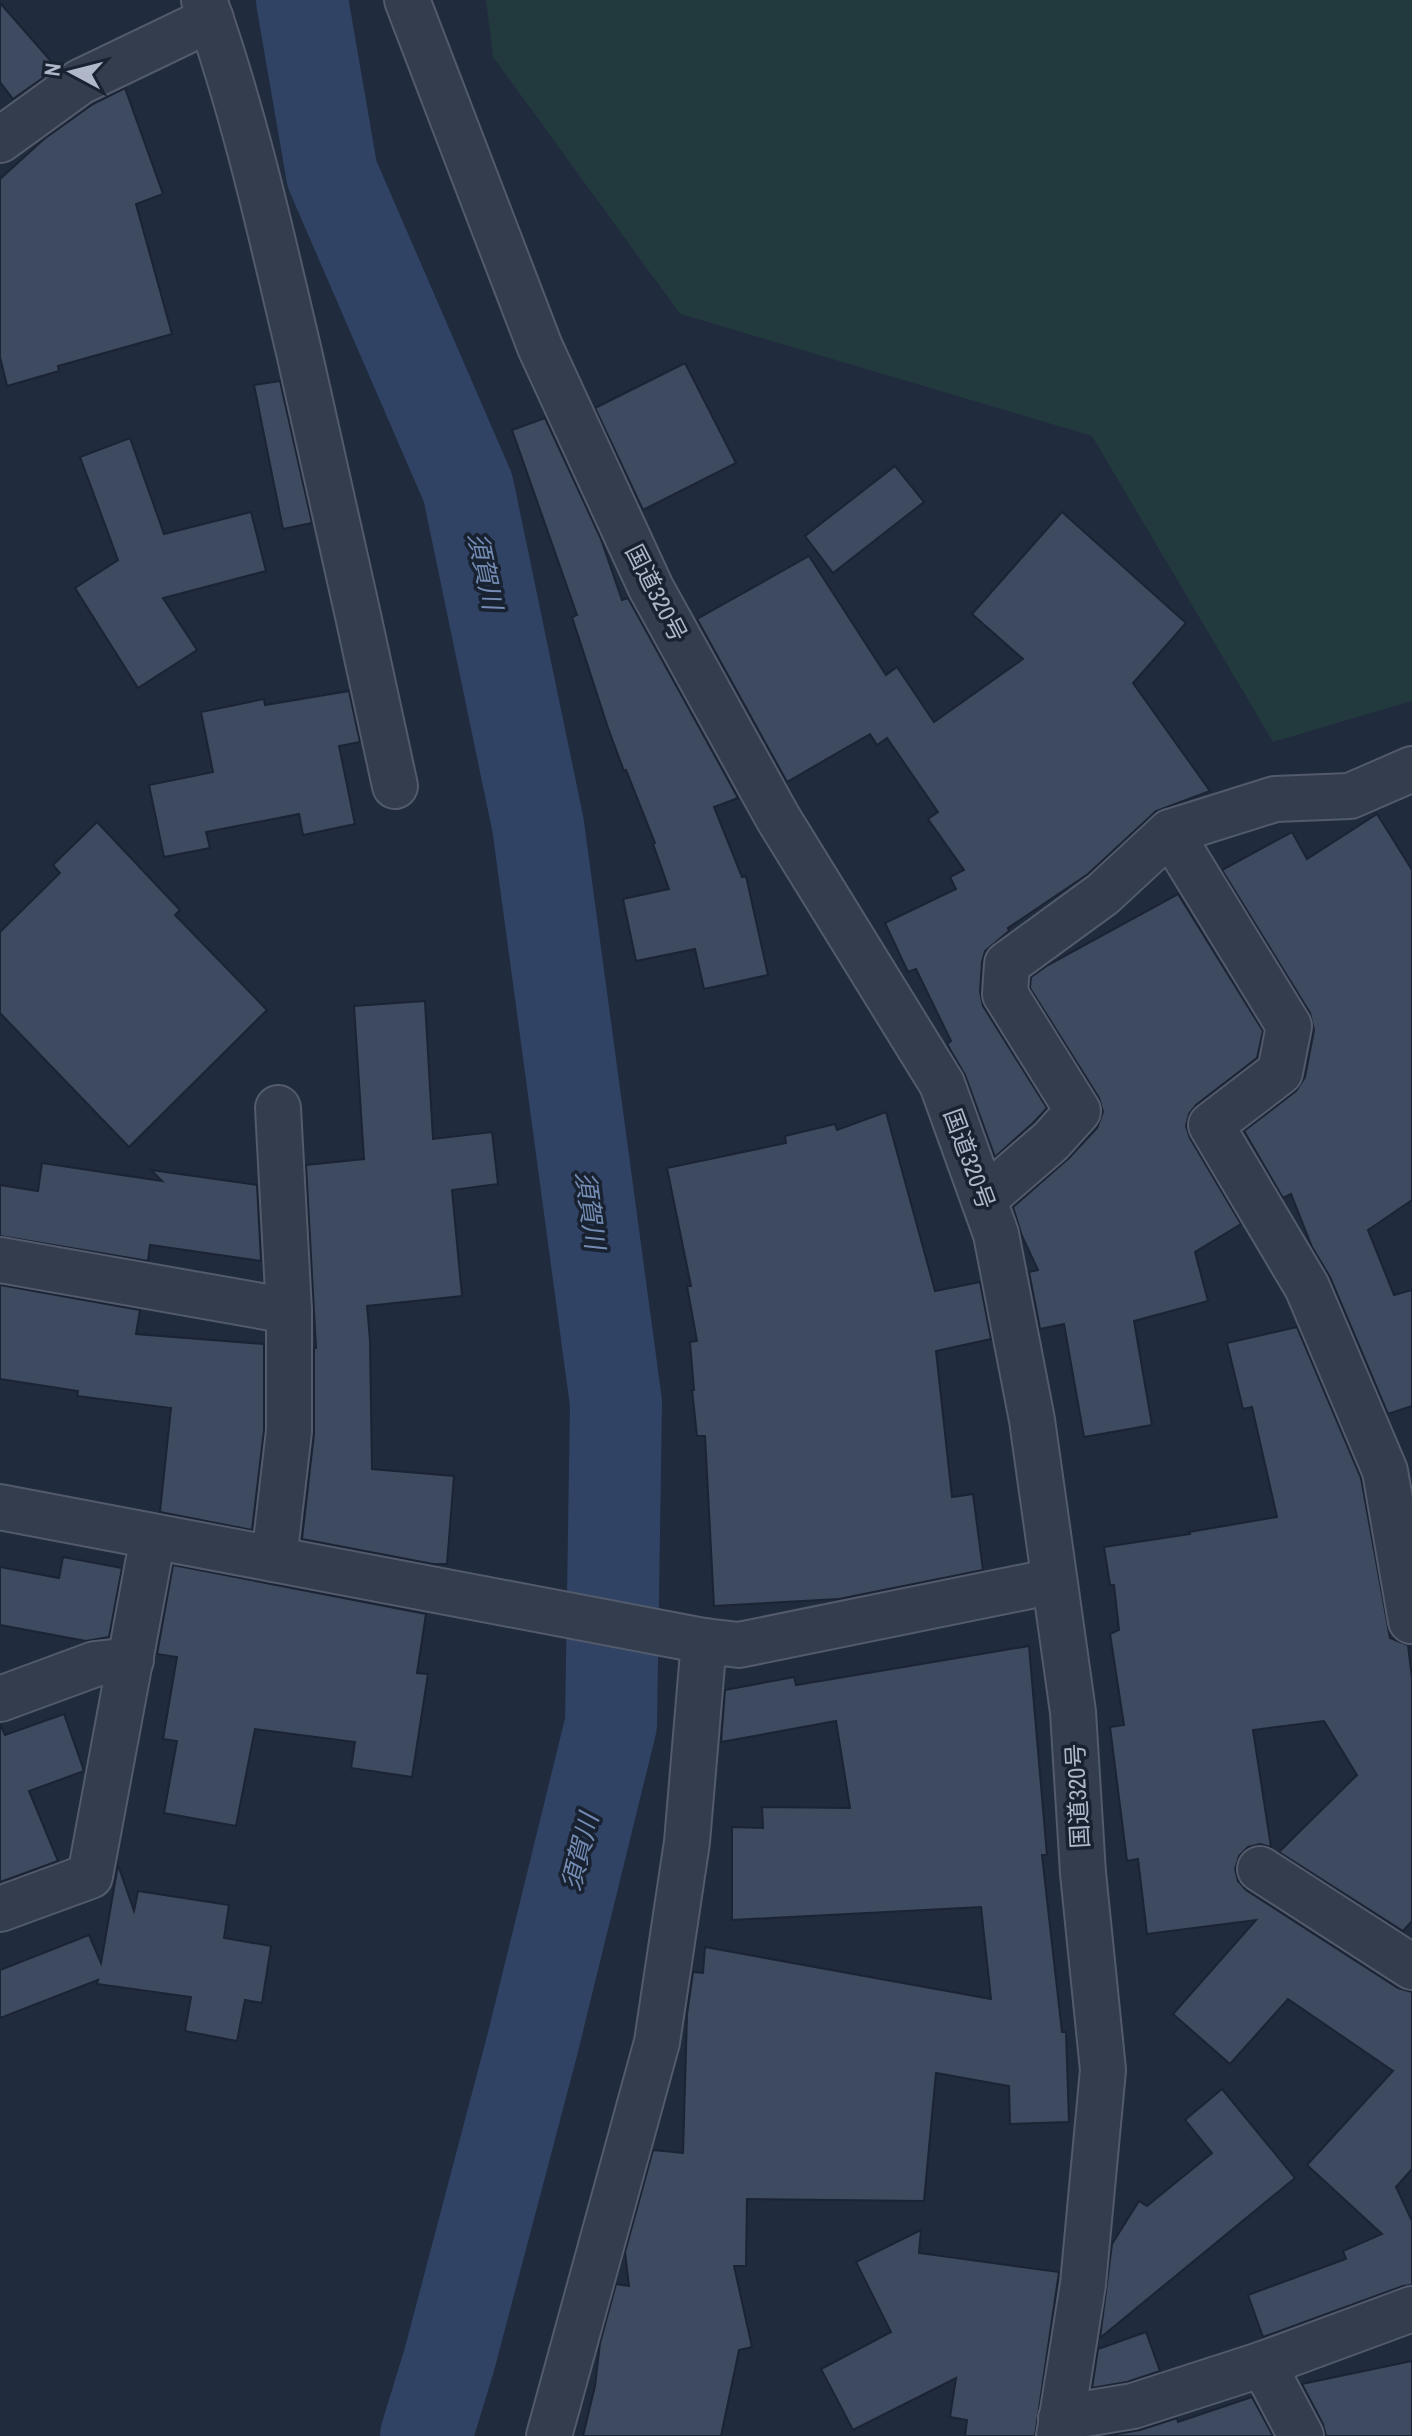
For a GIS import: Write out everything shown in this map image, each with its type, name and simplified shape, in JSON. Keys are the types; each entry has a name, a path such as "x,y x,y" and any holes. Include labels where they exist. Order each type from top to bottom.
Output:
{"street":[{"name":"国道320号","path":"407,0 540,347 651,588 778,818 942,1084 996,1234 1030,1407 1073,1712 1083,1873 1103,2070 1083,2284 1060,2427"},
{"path":"0,140 80,82 207,10 264,202 350,573 395,786"},
{"path":"984,1199 1051,1141 1078,1111 1005,994 1007,964 1103,894 1170,832 1275,799 1350,796 1412,769"},
{"path":"1170,832 1289,1026 1280,1072 1211,1125 1307,1287 1385,1471 1411,1621"},
{"path":"274,1559 289,1431 289,1311 278,1108"},
{"path":"0,1260 289,1311"},
{"path":"0,1507 739,1645 1054,1581"},
{"path":"0,1909 90,1876 153,1537"},
{"path":"549,2436 657,2042 687,1842 694,1639"},
{"path":"0,1699 95,1664 131,1660"},
{"path":"1260,1869 1412,1967"},
{"path":"1060,2427 1263,2364 1412,2309"},
{"path":"1263,2364 1301,2436"}],"green space":[{"path":"486,0 1412,0 1412,701 1273,742 1092,436 680,314 493,57"}],"building":[{"path":"0,3 57,68 13,99 0,82"},
{"path":"125,88 163,194 136,204 172,334 58,366 59,371 7,386 0,357 0,179 44,139 93,104"},
{"path":"685,363 736,463 643,510 595,408"},
{"path":"280,381 312,523 283,529 254,385"},
{"path":"545,418 601,539 622,600 628,598 738,798 714,807 742,877 746,876 768,975 704,989 695,949 636,961 623,899 669,889 655,843 608,728 572,617 577,615 512,430"},
{"path":"130,438 164,534 251,512 266,571 163,598 197,650 138,688 75,588 118,560 80,457"},
{"path":"895,466 924,502 833,573 805,536"},
{"path":"1062,512 1186,623 1133,683 1210,791 1156,811 1088,874 1008,928 1009,931 985,951 980,992 983,1006 1047,1108 995,1157 965,1075 947,1044 951,1041 916,969 908,972 885,923 956,889 950,877 964,870 928,819 938,812 887,738 877,745 870,734 787,782 697,619 809,556 886,675 897,667 934,722 1023,659 972,614"},
{"path":"349,691 360,742 339,746 355,824 303,835 299,814 206,832 210,848 164,857 149,785 213,772 201,712 264,699 265,705"},
{"path":"1377,814 1412,870 1412,1200 1368,1230 1394,1295 1412,1290 1412,1406 1388,1414 1291,1194 1283,1198 1244,1131 1296,1091 1305,1077 1314,1030 1310,1013 1222,870 1292,832 1307,859"},
{"path":"97,822 180,910 175,915 267,1010 129,1147 0,1013 0,932 60,873 53,865"},
{"path":"1178,894 1263,1031 1257,1058 1196,1105 1189,1114 1186,1126 1241,1224 1195,1252 1208,1301 1134,1321 1152,1425 1084,1437 1064,1324 1040,1329 1029,1272 1038,1270 1013,1207 1069,1158 1097,1128 1103,1112 1099,1098 1030,988 1031,977"},
{"path":"425,1001 433,1139 492,1132 498,1184 452,1190 462,1296 367,1306 372,1469 454,1476 447,1564 302,1539 314,1434 316,1348 306,1165 364,1159 354,1006"},
{"path":"886,1112 935,1291 980,1282 991,1339 936,1351 952,1497 973,1494 983,1570 839,1599 714,1606 705,1436 697,1436 692,1390 690,1342 697,1341 687,1286 691,1286 667,1168 786,1143 785,1136 835,1124 837,1130"},
{"path":"42,1163 162,1181 151,1170 257,1185 261,1261 150,1245 148,1261 0,1236 0,1185 38,1191"},
{"path":"0,1285 140,1310 136,1334 264,1344 264,1430 252,1530 160,1512 171,1408 77,1396 78,1391 0,1379"},
{"path":"1297,1327 1361,1478 1390,1638 1408,1645 1412,1679 1412,1921 1403,1931 1279,1852 1357,1775 1324,1721 1253,1730 1271,1847 1260,1844 1248,1847 1239,1856 1235,1869 1238,1881 1246,1890 1398,1988 1412,1992 1412,2169 1396,2187 1412,2221 1412,2285 1263,2337 1248,2295 1346,2259 1343,2251 1382,2234 1307,2165 1393,2071 1288,1999 1230,2064 1173,2014 1256,1920 1147,1934 1138,1859 1127,1861 1110,1727 1124,1725 1110,1634 1119,1630 1114,1585 1110,1585 1104,1547 1277,1517 1252,1407 1243,1409 1227,1343"},
{"path":"63,1557 122,1568 109,1637 86,1641 0,1625 0,1567 59,1578"},
{"path":"173,1565 426,1614 417,1673 428,1674 412,1777 351,1768 355,1742 255,1729 236,1826 164,1813 177,1741 163,1739 177,1657 157,1654"},
{"path":"1029,1646 1047,1855 1042,1855 1062,2032 1066,2032 1069,2122 1010,2124 1009,2086 936,2073 924,2201 747,2199 746,2266 734,2266 752,2347 739,2350 721,2436 583,2436 595,2386 600,2343 616,2284 629,2286 625,2252 653,2150 683,2153 687,2014 693,1972 703,1973 705,1947 991,1999 981,1907 732,1920 732,1827 763,1828 762,1807 850,1808 836,1721 721,1742 725,1690 794,1677 796,1685"},
{"path":"64,1714 84,1771 29,1791 58,1861 0,1882 0,1724 5,1735"},
{"path":"118,1865 134,1911 138,1891 229,1905 224,1938 271,1946 262,2003 245,2000 237,2041 185,2031 191,1997 97,1984 98,1980 0,2018 0,1970 89,1935 101,1963"},
{"path":"1222,2089 1295,2178 1100,2338 1112,2244 1139,2201 1147,2206 1212,2153 1185,2120"},
{"path":"921,2230 919,2253 1059,2272 1035,2436 965,2436 967,2420 950,2417 956,2378 853,2430 821,2369 891,2332 856,2262"},
{"path":"1146,2332 1160,2371 1127,2382 1092,2388 1098,2349"},
{"path":"1412,2361 1412,2436 1326,2436 1302,2384"},
{"path":"1252,2397 1273,2436 1105,2436 1140,2430 1177,2418 1178,2422"}],"waterway":[{"name":"須賀川","path":"302,0 332,174 468,488 538,825 616,1403 611,1724 532,2046 449,2361 426,2436"}]}
